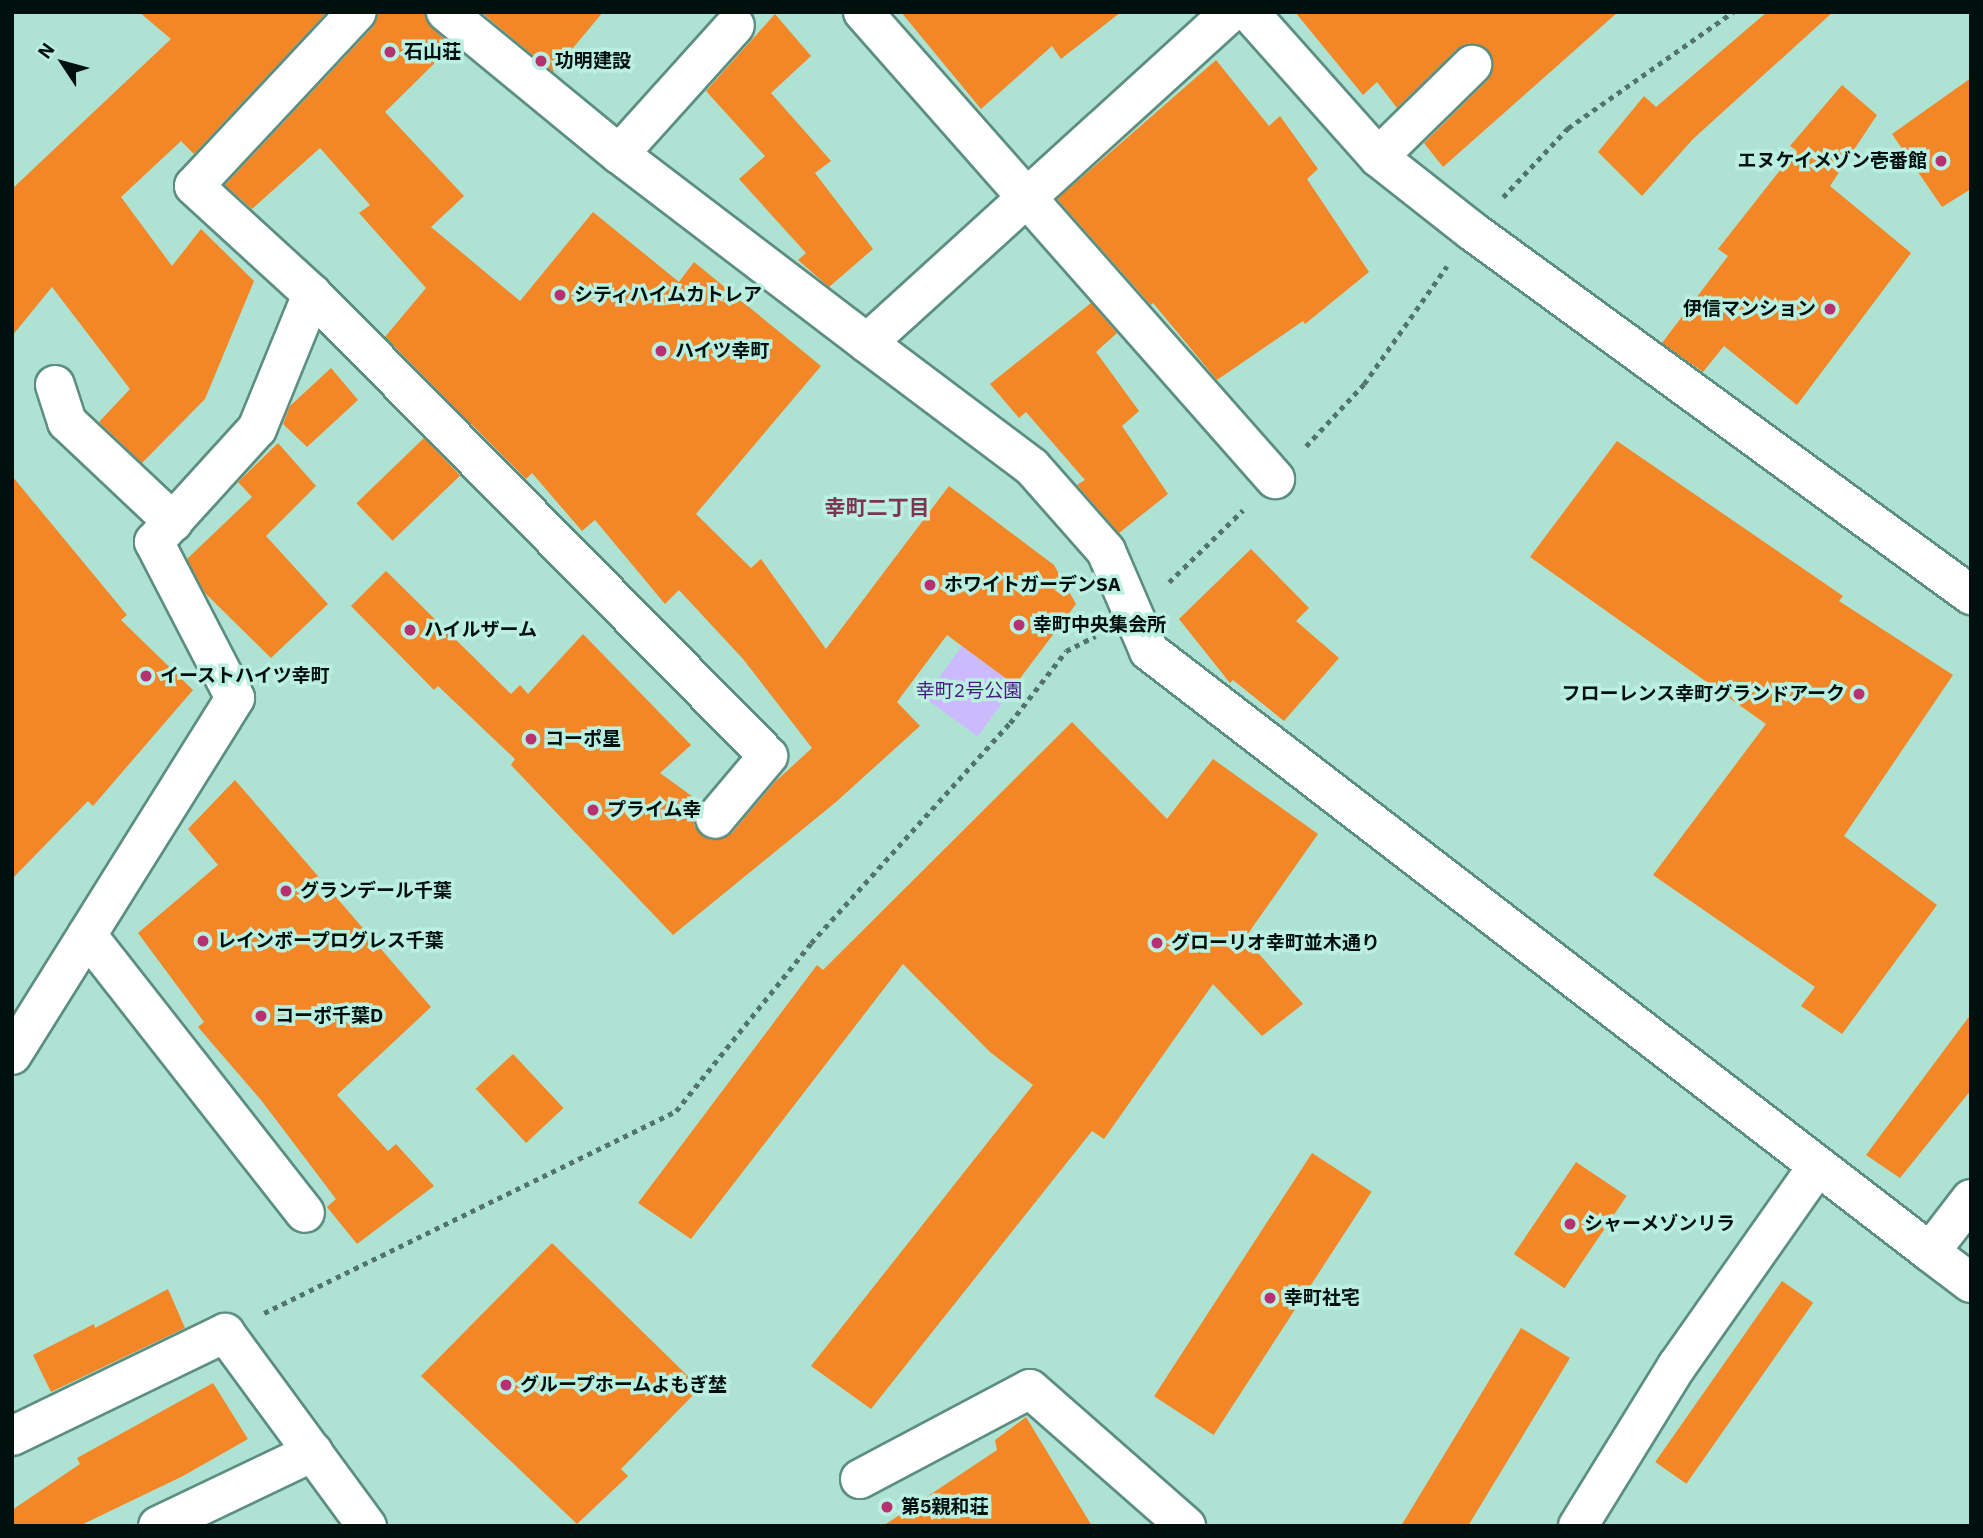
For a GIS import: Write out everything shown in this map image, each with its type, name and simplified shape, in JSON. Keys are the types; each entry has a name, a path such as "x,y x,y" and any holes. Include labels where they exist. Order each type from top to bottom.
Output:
{"street":[{"path":"357,12 194,186 312,294 768,755 716,819"},
{"path":"446,12 619,154 1032,467 1106,551 1136,614 1149,651 1971,1283"},
{"path":"863,12 1275,479"},
{"path":"867,343 1231,12"},
{"path":"1250,12 1378,157 1472,231 1971,595"},
{"path":"619,154 735,25"},
{"path":"1378,157 1472,65"},
{"path":"12,1055 235,698 154,542 257,429 312,294"},
{"path":"55,385 67,422 173,522"},
{"path":"87,935 304,1213"},
{"path":"1578,1526 1677,1366 1817,1167"},
{"path":"1930,1252 1971,1199"},
{"path":"12,1436 225,1333 367,1526"},
{"path":"860,1479 1030,1389 1186,1526"},
{"path":"158,1526 313,1452"}],"path":[{"path":"225,1333 471,1208 676,1111 811,943 1010,723 1066,651 1136,614 1275,479 1364,383 1472,231 1568,128 1733,12"}],"green space":[{"name":"幸町2号公園","path":"962,646 1015,685 978,737 924,698"}],"building":[{"path":"139,12 327,12 194,154 181,141 121,197 172,266 201,229 254,281 205,399 142,463 99,422 130,389 52,287 12,336 12,189 171,39"},
{"path":"378,12 425,12 432,28 452,46 385,112 464,196 431,227 520,301 593,212 679,282 694,262 821,366 696,514 751,568 761,559 826,649 949,486 1054,565 1076,604 1015,685 947,635 897,702 920,726 836,802 673,935 511,765 515,759 438,686 434,690 351,606 386,571 511,694 520,685 528,694 583,634 691,745 660,773 700,802 694,826 711,840 732,833 775,782 812,748 743,659 679,590 665,604 595,520 582,531 532,473 526,479 385,337 426,288 359,213 370,205 320,148 252,209 225,185 373,27"},
{"path":"481,12 603,12 553,72"},
{"path":"901,12 1121,12 1061,59 1052,46 981,109"},
{"path":"1295,12 1618,12 1443,167 1424,143 1488,80 1493,70 1488,50 1477,44 1457,49 1397,108 1377,82 1363,95"},
{"path":"1767,12 1833,12 1693,139 1642,196 1598,152 1644,96 1656,107"},
{"path":"775,14 811,56 771,93 831,161 815,173 873,249 829,287 798,260 806,253 739,179 765,156 706,91"},
{"path":"1216,60 1269,126 1280,116 1318,169 1307,179 1369,272 1305,324 1303,321 1217,380 1153,303 1151,305 1057,199"},
{"name":"エヌケイメゾン壱番館","path":"1971,78 1971,189 1942,207 1892,134"},
{"path":"1842,85 1877,115 1830,186 1911,253 1797,405 1724,346 1703,372 1662,343 1728,256 1718,249 1796,150 1790,146"},
{"path":"1091,303 1117,333 1096,352 1139,411 1122,426 1168,494 1119,533 1077,485 1085,480 1026,412 1019,418 990,384"},
{"path":"331,368 358,400 307,447 283,424 290,406"},
{"path":"424,438 460,475 393,541 356,503"},
{"name":"フローレンス幸町グランドアーク","path":"1617,441 1843,596 1839,601 1953,675 1844,836 1937,905 1842,1034 1801,1006 1815,987 1653,875 1766,724 1530,557"},
{"path":"278,443 316,486 266,536 328,604 271,658 205,593 187,559 252,497 238,482"},
{"path":"12,476 127,615 121,620 193,690 93,806 88,801 12,879"},
{"path":"1251,549 1309,608 1296,621 1339,658 1284,721 1233,680 1230,683 1179,619"},
{"path":"1072,722 1167,819 1213,759 1318,834 1245,938 1303,1004 1262,1036 1213,984 1104,1139 1092,1131 871,1409 811,1366 1033,1085 990,1052 903,964 691,1239 638,1203 817,965 823,970"},
{"path":"235,780 431,1007 337,1095 388,1151 396,1144 434,1186 357,1244 327,1207 336,1199 261,1100 198,1027 204,1022 138,933 218,865 188,829"},
{"path":"1971,1014 1971,1090 1900,1178 1866,1155"},
{"path":"513,1054 563,1108 526,1143 476,1089"},
{"name":"幸町社宅","path":"1312,1153 1372,1192 1214,1435 1154,1396"},
{"name":"シャーメゾンリラ","path":"1576,1162 1627,1196 1565,1288 1514,1254"},
{"name":"グループホームよもぎ埜","path":"552,1243 700,1388 621,1469 628,1476 577,1524 421,1376"},
{"path":"1782,1281 1813,1303 1686,1484 1655,1462"},
{"path":"168,1289 185,1328 51,1392 33,1355 94,1324 95,1328"},
{"path":"1521,1328 1570,1358 1468,1526 1401,1526"},
{"path":"213,1383 248,1439 183,1476 79,1526 12,1526 12,1510 80,1464 77,1458"},
{"path":"1026,1417 1092,1526 883,1526 997,1450 995,1440"}],"place":[{"name":"石山荘","path":"390,52"},
{"name":"功明建設","path":"541,61"},
{"name":"エヌケイメゾン壱番館","path":"1941,161"},
{"name":"シティハイムカトレア","path":"560,295"},
{"name":"伊信マンション","path":"1830,309"},
{"name":"ハイツ幸町","path":"661,351"},
{"name":"ホワイトガーデンSA","path":"930,585"},
{"name":"幸町中央集会所","path":"1019,625"},
{"name":"ハイルザーム","path":"410,630"},
{"name":"イーストハイツ幸町","path":"146,676"},
{"name":"フローレンス幸町グランドアーク","path":"1859,694"},
{"name":"コーポ星","path":"531,739"},
{"name":"プライム幸","path":"593,810"},
{"name":"グランデール千葉","path":"286,891"},
{"name":"レインボープログレス千葉","path":"203,941"},
{"name":"グローリオ幸町並木通り","path":"1157,943"},
{"name":"コーポ千葉D","path":"261,1016"},
{"name":"シャーメゾンリラ","path":"1570,1224"},
{"name":"幸町社宅","path":"1270,1298"},
{"name":"グループホームよもぎ埜","path":"506,1385"},
{"name":"第5親和荘","path":"887,1507"}],"district":[{"name":"幸町二丁目","path":"877,507"}]}
